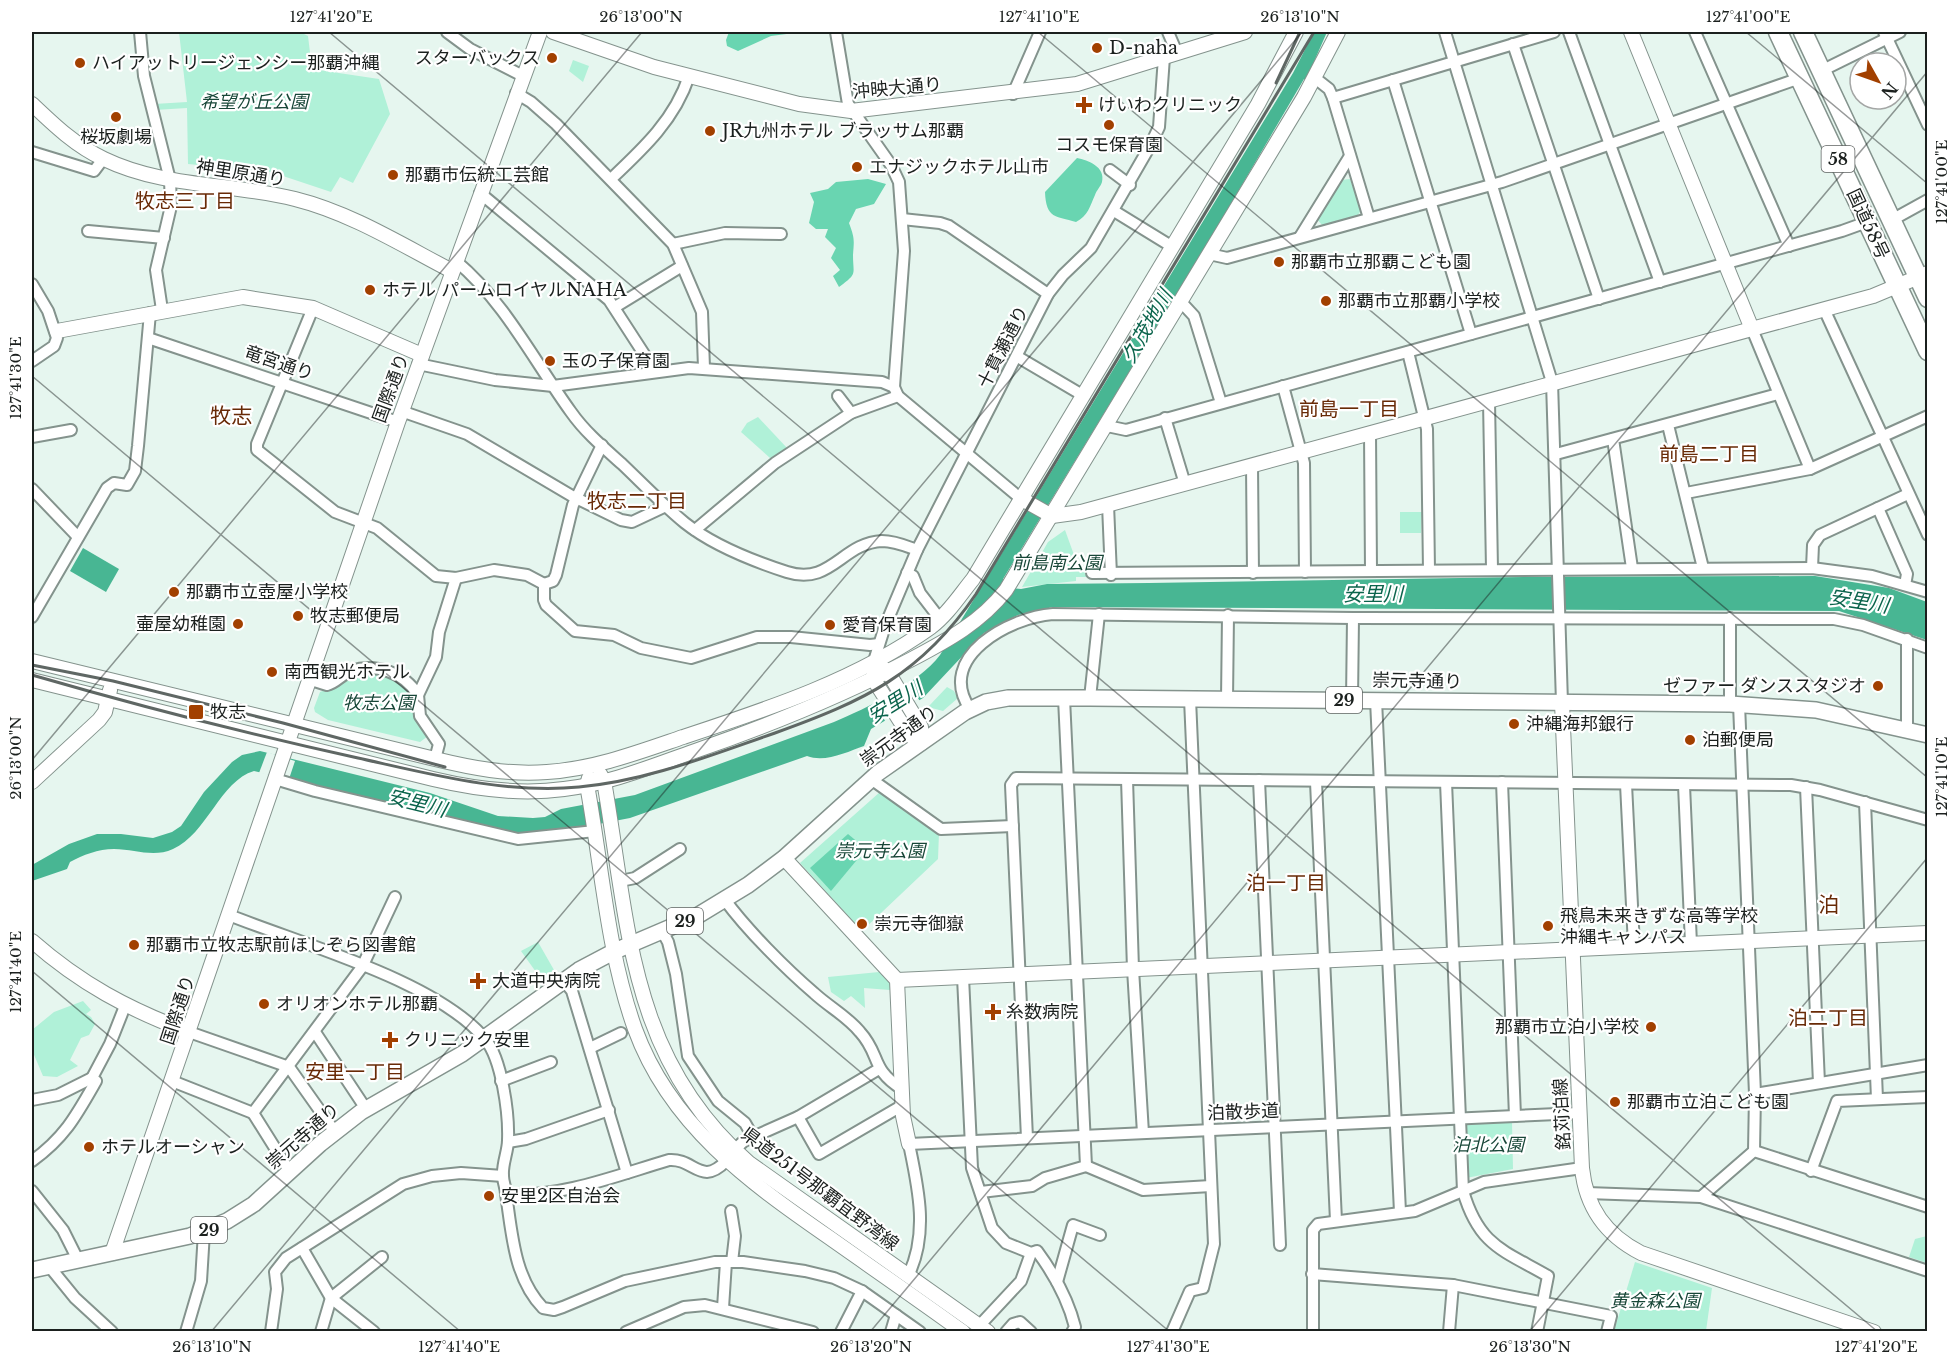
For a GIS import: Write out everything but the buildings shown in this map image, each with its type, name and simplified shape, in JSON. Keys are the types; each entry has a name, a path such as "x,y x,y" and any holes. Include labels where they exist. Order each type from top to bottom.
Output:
{"highway":[{"name":"国道58号","path":"1778,32 1928,351"},
{"name":"国道58号","path":"1803,32 1890,221 1922,276 1928,298"}],"main road":[{"name":"崇元寺通り","path":"32,1270 204,1232 254,1204 335,1132 366,1109 485,1039 564,981 615,951 725,900 784,858 871,779 921,742 986,702 1008,698 1090,698 1734,704 1816,710 1928,735"}],"street":[{"path":"32,617 107,488 114,483 128,485 132,480 138,446 148,338 156,311 156,270 171,206 170,180 144,76 140,32"},
{"path":"447,32 470,49 523,76"},
{"name":"国際通り","path":"112,1253 399,417 540,32"},
{"name":"沖映大通り","path":"553,32 616,55 689,76 799,104 851,111 1013,94 1077,84 1170,55 1213,36 1245,32"},
{"path":"836,32 843,86 851,111 896,173 904,251 896,391"},
{"path":"1013,94 1040,32"},
{"path":"1168,32 1170,55"},
{"path":"32,661 435,759 486,770 522,773 550,772 594,765 775,706 826,686 874,661 940,619 973,579 1024,501 1171,246 1258,104 1296,32"},
{"path":"32,680 108,698 284,753 465,786 588,792 604,781 782,719 874,680 933,648 979,619 994,605 1107,426 1315,78 1338,32"},
{"path":"1445,32 1534,316 1552,382 1562,703"},
{"path":"1333,98 1554,32"},
{"path":"1569,32 1660,282"},
{"path":"1631,32 1810,469"},
{"path":"1695,32 1789,246"},
{"path":"1821,71 1886,35 1900,32"},
{"path":"1886,35 1928,125"},
{"path":"1513,44 1599,299"},
{"name":"十貫瀬通り","path":"874,661 917,550 1018,357 1048,294 1063,275 1091,248 1130,184 1159,127 1170,55"},
{"path":"612,179 660,130 675,111 689,76"},
{"path":"1315,78 1329,89 1333,98 1369,218"},
{"path":"1209,254 1227,258 1493,185 1800,78"},
{"path":"1393,80 1471,334"},
{"path":"516,93 526,98 556,124 673,244 702,312 704,368"},
{"name":"神里原通り","path":"32,104 62,132 103,159 134,171 170,180 274,195 328,209 454,266"},
{"path":"32,152 94,171 103,159"},
{"path":"1299,237 1350,156"},
{"path":"1110,170 1130,184"},
{"path":"480,193 615,307 655,371"},
{"path":"1890,221 1928,200"},
{"path":"1114,211 1171,246"},
{"path":"902,219 949,226 1048,294"},
{"path":"1107,426 1126,430 1725,264 1867,222"},
{"path":"88,231 164,238"},
{"path":"673,244 725,233 781,234"},
{"path":"454,266 478,280 509,319 572,414 602,446 695,530 730,549 789,573 813,576 848,553 880,541 893,542 917,550"},
{"path":"615,307 681,266"},
{"path":"57,331 156,311 243,297 313,308 420,360 495,380 553,386 655,371 704,368 868,380 896,391 1024,501 1049,516 1108,506 1552,382 1752,329 1898,287 1922,276"},
{"path":"32,284 57,331 54,346 32,361"},
{"path":"1181,302 1194,316 1221,403"},
{"path":"313,308 256,444 257,450 334,512 377,528 436,576 456,578 494,570 527,575 544,584 553,581 566,529 577,498 602,446"},
{"path":"1824,309 1928,535"},
{"name":"竜宮通り","path":"148,338 399,417 467,434 577,498 621,520 632,522 666,506"},
{"path":"1408,352 1426,418 1429,570"},
{"path":"1018,357 1084,396"},
{"path":"1283,386 1302,452 1305,572"},
{"path":"695,530 775,463 851,413 896,391"},
{"path":"1556,454 1778,394"},
{"path":"838,396 851,413"},
{"path":"1489,401 1492,569"},
{"path":"1686,493 1810,469 1928,416"},
{"path":"1165,418 1185,484"},
{"path":"1668,425 1703,568"},
{"path":"32,437 71,430"},
{"path":"1370,433 1371,571"},
{"path":"1614,439 1632,568"},
{"path":"1252,466 1253,573"},
{"path":"32,489 78,537"},
{"path":"1812,568 1812,545 1820,535 1908,494"},
{"path":"1108,506 1111,575"},
{"path":"1878,508 1907,574 1905,585"},
{"path":"1092,573 1111,575 1492,569 1559,572 1632,568 1812,568 1856,573 1928,592"},
{"path":"907,573 913,576 920,593 940,619"},
{"path":"435,759 439,744 420,716 418,694 436,657 439,632 456,578"},
{"path":"544,584 546,605 574,631 614,635 641,648 682,657 699,657 757,637 791,637 879,644"},
{"path":"1090,698 1099,614"},
{"path":"970,710 961,695 964,667 973,652 985,640 1007,627 1035,616 1099,614 1353,618 1559,614 1834,619 1907,639 1928,648"},
{"path":"1227,700 1228,615"},
{"path":"1352,700 1353,618"},
{"path":"1701,1197 1754,1151 1755,1094 1742,784 1734,704 1730,618"},
{"path":"1907,639 1907,729"},
{"path":"874,661 888,672 921,727 921,742"},
{"path":"874,661 874,680 882,694 909,735 921,742"},
{"path":"308,679 327,685 351,671 369,667 397,675 418,694"},
{"path":"32,782 99,720 105,712 113,681"},
{"path":"1064,698 1086,1166"},
{"path":"1172,1332 1190,1291 1203,1287 1214,1245 1190,699"},
{"path":"1376,700 1400,1212"},
{"name":"銘苅泊線","path":"1562,703 1582,1168 1587,1193 1597,1216 1610,1231 1641,1253 1874,1332"},
{"path":"594,765 604,781"},
{"path":"588,792 594,765"},
{"path":"275,778 324,793 518,839 595,830"},
{"path":"1027,1138 1011,785 1016,778 1742,784 1806,787 1928,820"},
{"path":"871,779 941,829 1013,826"},
{"path":"1127,780 1133,969 1143,1132"},
{"path":"1259,780 1281,1245"},
{"name":"県道251号那覇宜野湾線","path":"604,781 631,944 645,1007 662,1050 699,1110 730,1155 763,1191 963,1332"},
{"path":"1316,782 1336,1221"},
{"path":"1446,782 1458,1118 1463,1191 1468,1209 1483,1235 1502,1250 1548,1276 1537,1332"},
{"path":"1502,782 1515,1116"},
{"path":"1626,784 1634,946"},
{"path":"1684,785 1691,944"},
{"path":"1806,787 1819,1083"},
{"name":"県道251号那覇宜野湾線","path":"588,792 615,951 636,1031 654,1071 685,1119 730,1155 771,1180 984,1329"},
{"path":"1865,802 1877,1099"},
{"path":"620,881 635,878 680,849"},
{"path":"784,858 897,980 903,1105 921,1212 913,1267 908,1276"},
{"path":"253,1113 362,967 395,897"},
{"path":"725,900 748,928 814,993 861,1033 879,1070 902,1089"},
{"path":"229,915 427,993 461,1017 485,1039 496,1056 501,1081 508,1142 503,1176 508,1217 524,1281 536,1301 549,1310 563,1307 625,1281 715,1262 729,1262 805,1270 834,1278 862,1291 920,1332"},
{"path":"662,931 668,942 676,974 688,1056 718,1101 745,1123 753,1137"},
{"path":"897,980 1928,933"},
{"path":"32,941 75,977 125,1006 189,1032 289,1067 335,1132"},
{"path":"963,977 972,1168 992,1228 1006,1243 1031,1253 1037,1251 1057,1282 1071,1310 1074,1330"},
{"path":"564,981 572,991 627,1173"},
{"path":"32,1100 58,1095 92,1077 125,1006"},
{"path":"315,1032 366,1109"},
{"path":"590,1048 621,1033"},
{"path":"501,1081 552,1062"},
{"path":"1755,1094 1928,1065"},
{"path":"507,1195 531,1196 595,1184 677,1159 695,1170 709,1172 719,1168 730,1155 753,1137 798,1117 879,1070"},
{"path":"32,1161 54,1144 75,1118 96,1081 92,1077"},
{"path":"172,1082 253,1113 290,1172"},
{"path":"1811,1171 1837,1101 1928,1097"},
{"path":"798,1117 819,1154 903,1105"},
{"path":"508,1142 526,1139 609,1110"},
{"name":"泊散歩道","path":"909,1144 1579,1113"},
{"path":"1754,1151 1928,1207"},
{"path":"981,1192 1032,1186 1045,1178 1086,1166 1143,1190 1211,1186"},
{"path":"1312,1332 1313,1230 1318,1224 1415,1211 1484,1182 1582,1168"},
{"path":"271,1332 277,1289 277,1268 302,1248 403,1184 432,1176 461,1173 503,1176"},
{"path":"32,1191 63,1230 78,1260"},
{"path":"1587,1193 1701,1197 1928,1271"},
{"path":"723,1308 735,1236 731,1210"},
{"path":"1057,1282 1073,1225 1100,1235"},
{"path":"186,1332 201,1281 204,1232"},
{"path":"302,1248 331,1298 374,1332"},
{"path":"984,1329 1021,1281 1031,1253"},
{"path":"321,1332 331,1298 382,1257"},
{"path":"48,1266 75,1298 112,1332"},
{"path":"1312,1274 1453,1285 1544,1302 1611,1316 1607,1332"},
{"path":"1449,1332 1453,1285"},
{"path":"841,1332 862,1291"},
{"path":"626,1332 643,1328 684,1307 705,1305 813,1332"},
{"path":"891,1332 896,1315"},
{"path":"1008,1329 1020,1322 1031,1332"}],"green space":[{"name":"希望が丘公園","path":"179,32 300,32 308,36 312,69 379,79 390,114 353,183 340,177 331,192 271,172 188,164 187,108 155,110 154,104 187,102"},
{"path":"573,60 589,66 583,82 569,71"},
{"path":"1350,179 1361,210 1357,217 1322,225 1316,218 1340,180"},
{"path":"758,417 788,449 770,458 741,432 747,423"},
{"path":"1400,512 1422,512 1421,533 1400,533"},
{"name":"前島南公園","path":"1065,530 1078,566 1091,569 1091,577 1076,577 1076,581 1022,587 1048,542"},
{"name":"牧志公園","path":"374,673 401,682 409,691 413,699 414,716 428,736 420,742 328,720 315,712 314,708 320,692"},
{"path":"947,687 954,691 958,698 943,711 928,707"},
{"name":"崇元寺公園","path":"880,792 902,806 901,809 939,833 938,859 862,931 800,863"},
{"path":"538,942 554,970 541,979 521,951"},
{"path":"879,972 890,983 890,990 864,988 865,1008 851,996 844,1001 831,992 828,977"},
{"path":"83,1001 91,1010 86,1014 95,1024 89,1035 81,1038 70,1060 78,1066 57,1077 43,1076 32,1050 32,1030 54,1012"},
{"name":"泊北公園","path":"1463,1121 1512,1122 1513,1169 1466,1178"},
{"path":"1927,1236 1927,1263 1909,1257 1915,1239"},
{"name":"黄金森公園","path":"1635,1262 1712,1288 1706,1331 1614,1331"}],"shaded area":[{"path":"729,32 802,32 771,36 738,51 727,46 726,40"},
{"path":"1077,158 1095,165 1103,177 1088,210 1076,222 1053,215 1047,207 1045,192"},
{"path":"868,179 886,184 874,204 856,209 849,223 854,239 853,273 839,287 833,276 840,270 831,258 836,248 825,237 828,229 816,229 809,223 814,202 810,193 828,189 836,182"},
{"path":"848,834 866,849 831,891 810,868"}],"water":[{"path":"1314,32 1327,32 1306,80 1304,79 1208,243 1003,579 1011,588 1021,589 1047,584 1523,577 1815,576 1889,588 1927,602 1927,640 1839,611 1053,607 1018,615 984,633 923,698 871,729 864,746 828,757 807,756 630,818 578,828 523,834 254,771 232,785 195,832 173,849 158,853 122,849 96,851 70,862 67,869 32,881 32,865 69,844 97,834 153,838 172,832 181,826 204,792 232,762 242,755 260,751 430,793 498,816 545,817 561,809 635,795 834,722 876,702 919,676 940,655 1293,73"},
{"path":"83,548 119,569 106,592 70,571"}],"pier":[{"path":"911,677 910,685 921,703 887,724 876,706 868,703"},
{"path":"267,752 295,761 289,779 259,773"}],"railway":[{"path":"1276,83 1300,32"},
{"path":"32,675 153,709 317,749 467,781 523,788 579,787 654,773 807,721 863,696 912,665 955,622 976,594 1314,32"},
{"path":"32,665 113,681 283,723 445,767"}],"place":[{"name":"D-naha","path":"1097,48"},
{"name":"スターバックス","path":"552,58"},
{"name":"ハイアットリージェンシー那覇沖縄","path":"80,63"},
{"name":"けいわクリニック","path":"1084,105"},
{"name":"桜坂劇場","path":"116,117"},
{"name":"コスモ保育園","path":"1109,125"},
{"name":"JR九州ホテル ブラッサム那覇","path":"710,131"},
{"name":"エナジックホテル山市","path":"857,167"},
{"name":"那覇市伝統工芸館","path":"393,175"},
{"name":"那覇市立那覇こども園","path":"1279,262"},
{"name":"ホテル パームロイヤルNAHA","path":"370,290"},
{"name":"那覇市立那覇小学校","path":"1326,301"},
{"name":"玉の子保育園","path":"550,361"},
{"name":"那覇市立壺屋小学校","path":"174,592"},
{"name":"牧志郵便局","path":"298,616"},
{"name":"壷屋幼稚園","path":"238,624"},
{"name":"愛育保育園","path":"830,625"},
{"name":"南西観光ホテル","path":"272,672"},
{"name":"ゼファー ダンススタジオ","path":"1878,686"},
{"name":"牧志","path":"196,712"},
{"name":"沖縄海邦銀行","path":"1514,724"},
{"name":"泊郵便局","path":"1690,740"},
{"name":"崇元寺御嶽","path":"862,924"},
{"name":"飛鳥未来きずな高等学校 沖縄キャンパス","path":"1548,926"},
{"name":"那覇市立牧志駅前ほしぞら図書館","path":"134,945"},
{"name":"大道中央病院","path":"478,981"},
{"name":"オリオンホテル那覇","path":"264,1004"},
{"name":"糸数病院","path":"993,1012"},
{"name":"那覇市立泊小学校","path":"1651,1027"},
{"name":"クリニック安里","path":"390,1040"},
{"name":"那覇市立泊こども園","path":"1615,1102"},
{"name":"ホテルオーシャン","path":"89,1147"},
{"name":"安里2区自治会","path":"489,1196"}],"district":[{"name":"牧志三丁目","path":"185,201"},
{"name":"前島一丁目","path":"1349,409"},
{"name":"牧志","path":"231,416"},
{"name":"前島二丁目","path":"1709,454"},
{"name":"牧志二丁目","path":"637,501"},
{"name":"泊一丁目","path":"1286,883"},
{"name":"泊","path":"1829,905"},
{"name":"泊二丁目","path":"1828,1018"},
{"name":"安里一丁目","path":"355,1072"}],"water label":[{"name":"久茂地川","path":"1147,326"},
{"name":"安里川","path":"1373,594"},
{"name":"安里川","path":"1859,601"},
{"name":"安里川","path":"895,702"},
{"name":"安里川","path":"417,803"}]}
